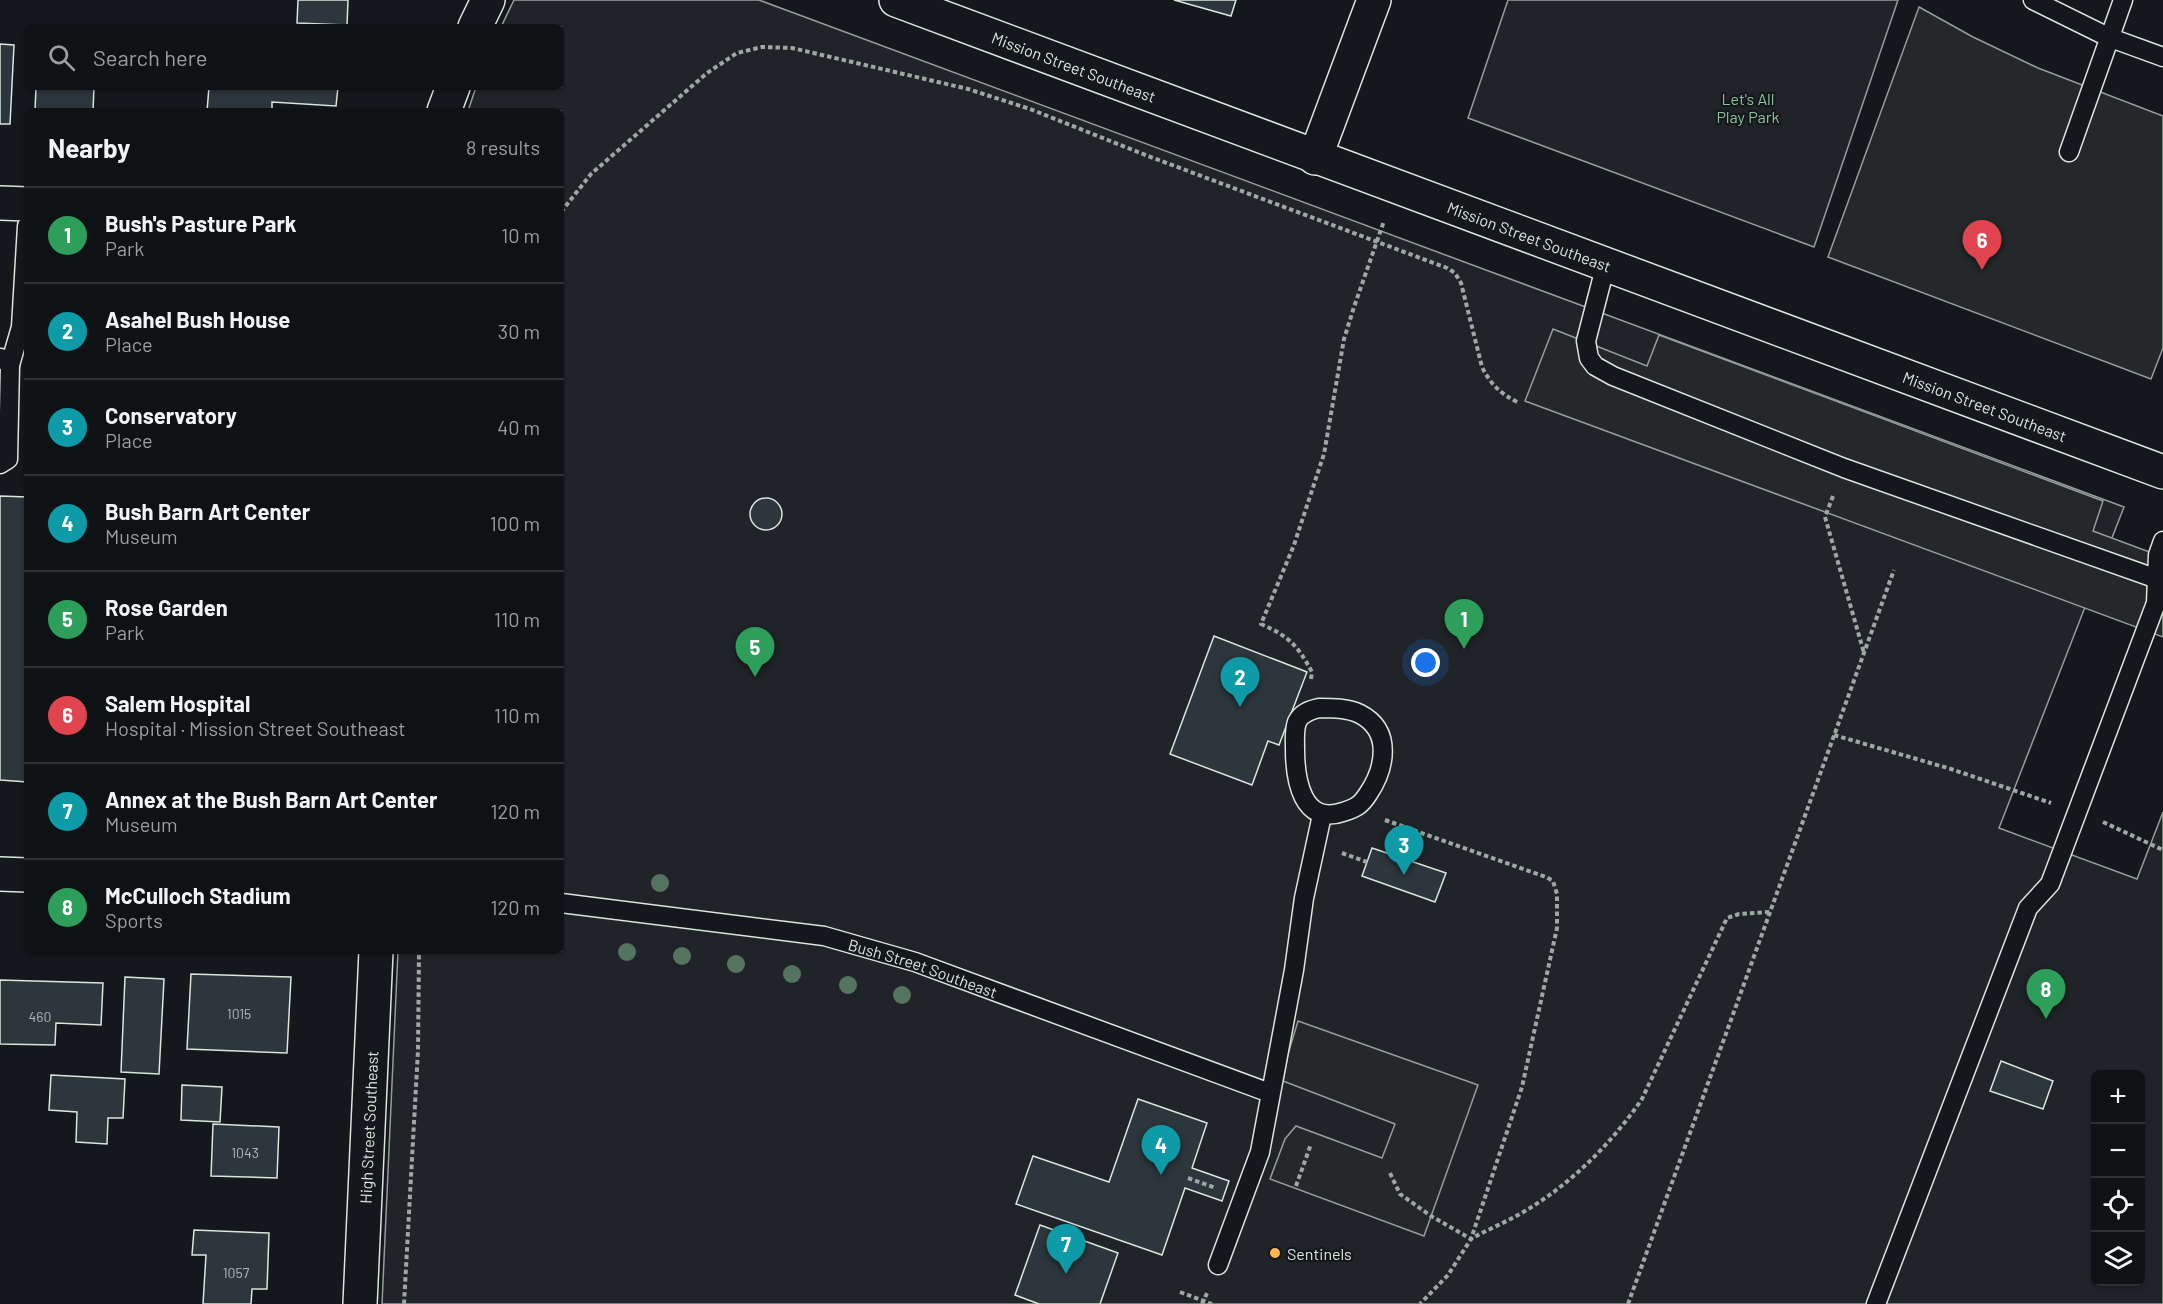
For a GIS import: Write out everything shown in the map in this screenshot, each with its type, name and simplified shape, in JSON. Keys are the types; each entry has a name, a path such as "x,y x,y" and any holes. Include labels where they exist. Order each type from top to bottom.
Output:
{"main road":[{"path":"476,24 488,0"},
{"name":"Mission Street Southeast","path":"896,0 2163,472"},
{"path":"1315,158 1374,0"},
{"path":"445,108 452,90"},
{"path":"0,204 24,204"},
{"path":"0,873 24,875"},
{"name":"High Street Southeast","path":"360,1304 376,954"}],"lane":[{"path":"2033,0 2108,37 2163,57"},
{"path":"2069,152 2122,0"},
{"path":"1606,264 1586,341 1589,358 1595,366 1613,376 1844,468 2160,580"},
{"path":"0,464 8,459 5,361 21,327 24,276"},
{"path":"1876,1304 2028,908 2050,884 2156,603 2160,580 2158,555 2163,541"},
{"path":"1319,708 1350,710 1373,723 1379,733 1383,759 1379,777 1361,805 1336,815 1322,815 1310,807 1302,795 1295,770 1295,734 1297,722 1303,714 1319,708"},
{"path":"1218,1265 1260,1152 1290,993 1304,898 1322,815"},
{"name":"Bush Street Southeast","path":"564,903 824,936 915,962 1270,1093"}],"path":[{"path":"564,208 591,174 707,73 737,53 762,47 792,48 952,85 1030,108 1148,156 1455,273 1461,283 1482,367 1493,386 1503,395 1519,403"},
{"path":"1311,710 1308,696 1312,672 1303,656 1288,638 1261,624 1294,545 1324,454 1344,339 1384,221"},
{"path":"1844,468 1825,517 1864,653"},
{"path":"1628,1304 1894,570"},
{"path":"1834,735 2030,795 2111,825 2163,850"},
{"path":"1361,805 1376,817 1546,877 1552,881 1557,894 1557,928 1522,1087 1471,1239 1448,1275 1420,1304"},
{"path":"1344,853 1367,862"},
{"path":"1471,1239 1527,1210 1552,1192 1608,1143 1642,1099 1727,918 1739,914 1770,912"},
{"path":"404,1304 418,1050 419,954"},
{"path":"1296,1186 1311,1144"},
{"path":"1390,1173 1400,1194 1431,1216 1471,1239"},
{"path":"1188,1178 1223,1190"},
{"path":"1180,1292 1212,1304"}],"green space":[{"path":"514,0 759,0 2124,507 1999,828 2137,879 2163,812 2163,1304 382,1304 398,954 564,954 564,108 469,108 475,90 564,90 564,24 502,24"},
{"name":"Let's All Play Park","path":"1508,0 1898,0 1814,247 1468,118"}],"shaded area":[{"path":"1919,7 1973,37 2038,68 2163,116 2163,348 2151,379 1828,257"},
{"path":"1553,329 1647,366 1659,335 2103,501 2093,531 2163,557 2163,637 1525,401"},
{"path":"1298,1021 1478,1085 1424,1236 1270,1179 1285,1139 1296,1126 1382,1158 1395,1124 1283,1081"}],"building":[{"path":"298,0 348,0 347,24 297,23"},
{"path":"1174,0 1236,0 1231,16"},
{"path":"0,44 14,45 10,124 0,124"},
{"path":"36,90 94,90 93,108 35,108"},
{"path":"209,90 338,90 336,106 272,102 272,108 207,108"},
{"path":"0,496 24,497 24,782 0,780"},
{"path":"766,498 777,503 782,514 777,525 766,530 755,525 750,514 755,503"},
{"path":"1214,636 1307,672 1279,745 1268,741 1252,785 1170,754"},
{"path":"1372,848 1446,873 1435,902 1362,876"},
{"path":"191,974 291,977 287,1053 187,1049"},
{"path":"125,977 164,979 159,1074 121,1072"},
{"path":"0,980 103,983 101,1025 56,1023 55,1045 0,1044"},
{"path":"2001,1061 2053,1081 2043,1109 1990,1091"},
{"path":"51,1075 125,1079 123,1118 108,1118 107,1144 76,1142 77,1112 49,1110"},
{"path":"182,1085 222,1087 220,1122 181,1120"},
{"path":"1138,1099 1207,1123 1192,1168 1229,1181 1222,1201 1185,1188 1162,1255 1016,1204 1033,1156 1109,1182"},
{"path":"213,1124 279,1127 277,1178 211,1176"},
{"path":"1040,1225 1118,1253 1100,1304 1039,1304 1015,1295"},
{"path":"194,1230 269,1233 267,1289 252,1289 251,1304 203,1304 206,1255 192,1255"}],"place":[{"name":"Salem Hospital","path":"1982,270"},
{"name":"Bush's Pasture Park","path":"1464,649"},
{"name":"Rose Garden","path":"755,677"},
{"name":"Asahel Bush House","path":"1240,707"},
{"name":"Conservatory","path":"1404,875"},
{"name":"McCulloch Stadium","path":"2046,1019"},
{"name":"Bush Barn Art Center","path":"1161,1175"},
{"name":"Sentinels","path":"1275,1253"},
{"name":"Annex at the Bush Barn Art Center","path":"1066,1274"}]}
